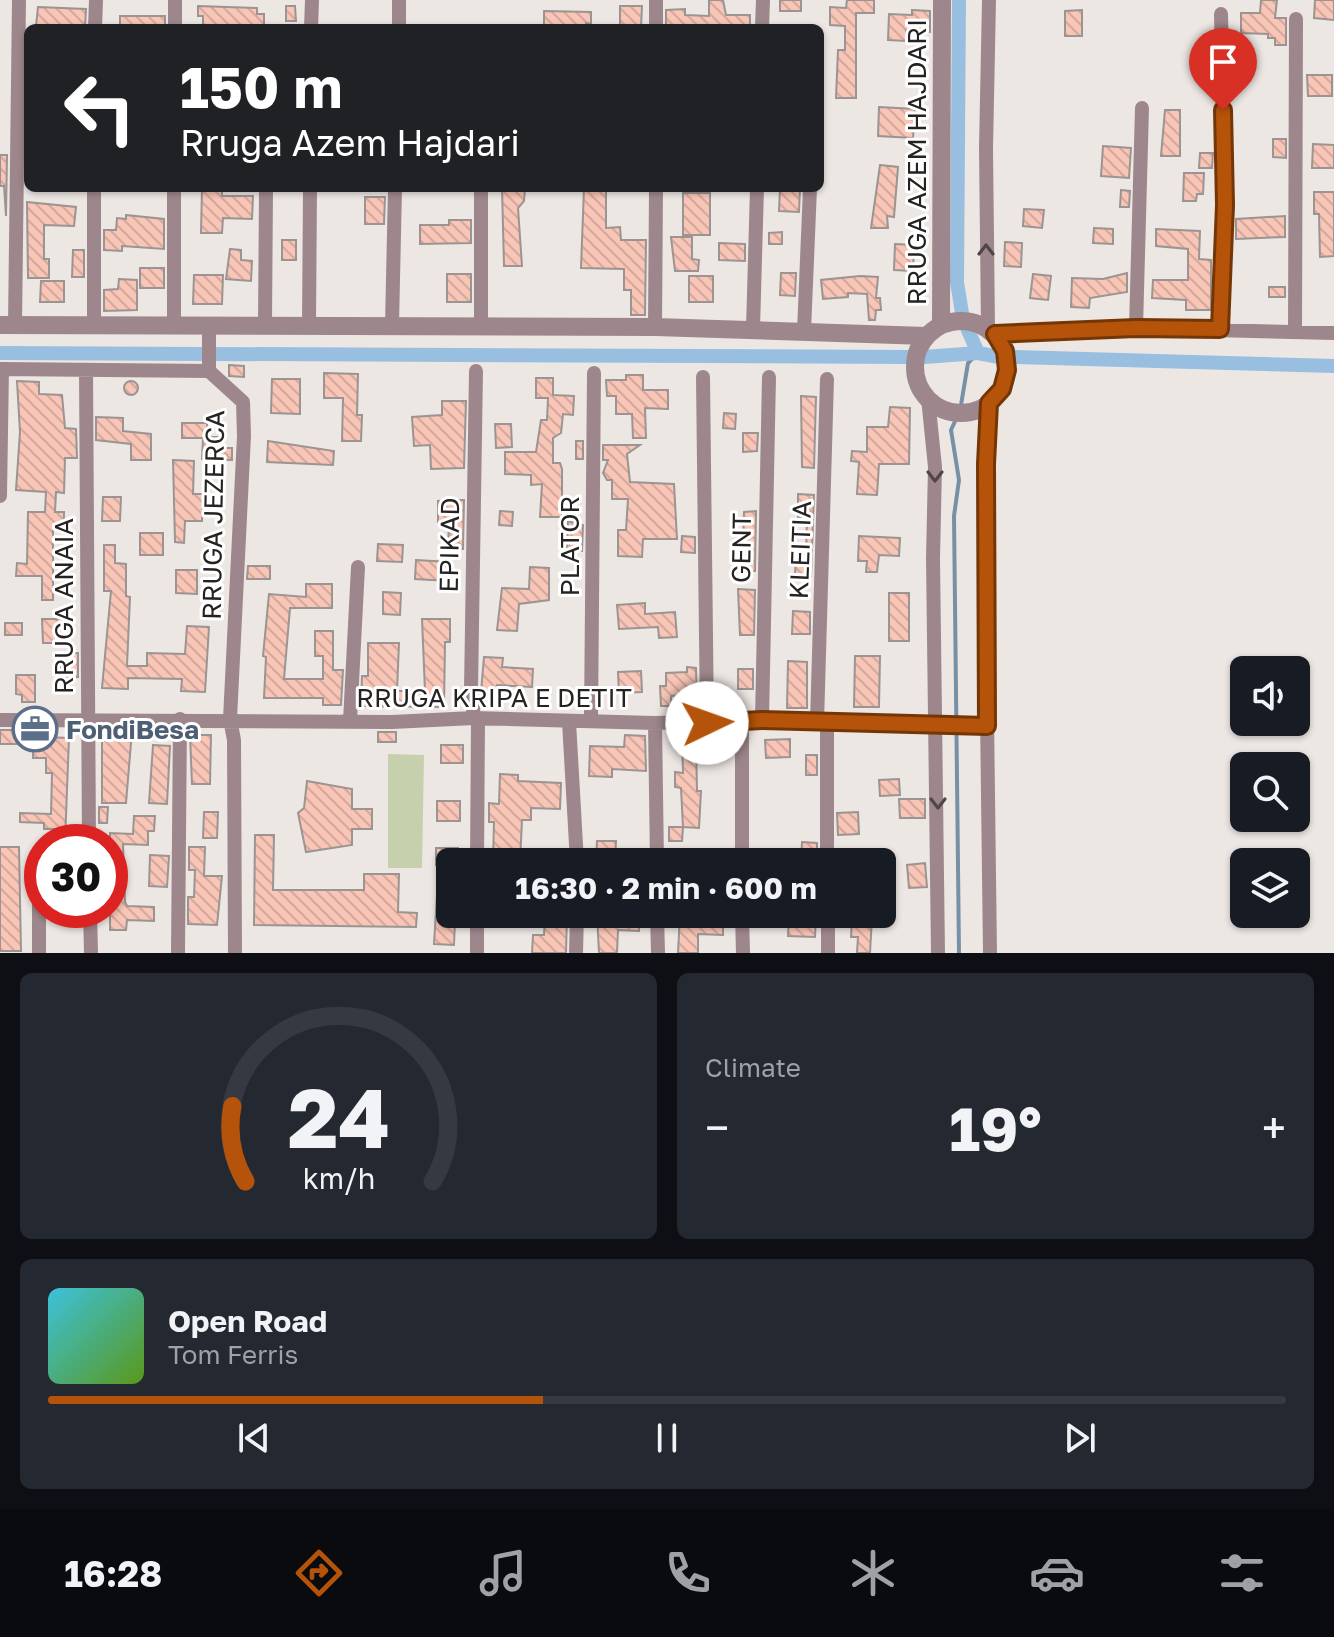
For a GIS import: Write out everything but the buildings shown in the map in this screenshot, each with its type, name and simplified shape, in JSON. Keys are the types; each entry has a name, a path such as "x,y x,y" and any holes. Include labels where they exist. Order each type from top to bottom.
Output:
{"street":[{"path":"19,0 8,325 174,327 209,336 265,325 655,327 926,336"},
{"path":"95,24 96,0"},
{"path":"175,0 175,24"},
{"path":"311,24 312,0"},
{"path":"399,0 399,24"},
{"path":"656,0 656,24"},
{"path":"762,24 763,0"},
{"name":"RRUGA AZEM HAJDARI","path":"941,325 942,0"},
{"path":"928,398 953,412 972,412 989,403 1002,389 1007,370 1005,351 991,331 989,0"},
{"path":"1220,329 1225,205 1221,14"},
{"path":"1295,332 1296,19"},
{"path":"1136,328 1142,108"},
{"path":"94,192 94,327"},
{"path":"174,192 174,327"},
{"path":"265,325 266,192"},
{"path":"309,325 310,192"},
{"path":"392,325 395,192"},
{"path":"481,192 481,327"},
{"path":"655,327 656,192"},
{"path":"753,329 757,192"},
{"path":"804,331 810,192"},
{"name":"RRUGA AZEM HAJDARI","path":"938,953 934,725 935,467 928,398 917,382 915,363 926,336 941,325 960,320 991,331"},
{"path":"991,331 1136,328 1334,333"},
{"path":"0,496 1,369 86,371 209,368 209,336"},
{"name":"RRUGA JEZERCA","path":"209,368 243,402 230,719 234,740 235,953"},
{"name":"RRUGA ANAIA","path":"86,371 89,824"},
{"name":"EPIKAD","path":"476,371 471,690 476,718 477,848"},
{"name":"PLATOR","path":"591,720 594,373"},
{"path":"703,377 707,723"},
{"name":"GENT","path":"762,720 769,377"},
{"name":"KLEITIA","path":"826,848 822,722 827,379"},
{"path":"989,403 985,543 990,953"},
{"path":"350,721 358,567"},
{"name":"RRUGA KRIPA E DETIT","path":"0,720 350,721 476,718 569,722 707,723 762,720 987,726"},
{"path":"178,953 180,719"},
{"path":"742,721 742,848"},
{"path":"569,722 576,848"},
{"path":"655,723 657,848"},
{"path":"39,928 39,953"},
{"path":"90,928 91,953"},
{"path":"477,928 477,953"},
{"path":"576,953 577,928"},
{"path":"657,928 658,953"},
{"path":"742,928 743,953"},
{"path":"828,928 828,953"}],"green space":[{"path":"388,754 424,755 422,868 388,868"}],"waterway":[{"path":"959,0 957,282 962,313"},
{"path":"967,328 978,353"},
{"path":"0,353 909,357"},
{"path":"961,405 968,363 978,353"},
{"path":"924,357 978,353 999,357"},
{"path":"1014,357 1334,366"},
{"path":"957,417 951,430 959,480 954,516 959,953"}],"place":[{"name":"FondiBesa","path":"35,729"}],"route":[{"path":"707,723 762,720 987,726 985,558 989,403 1002,389 1007,370 1005,351 995,334 1136,328 1220,329 1225,205 1223,110"}]}
